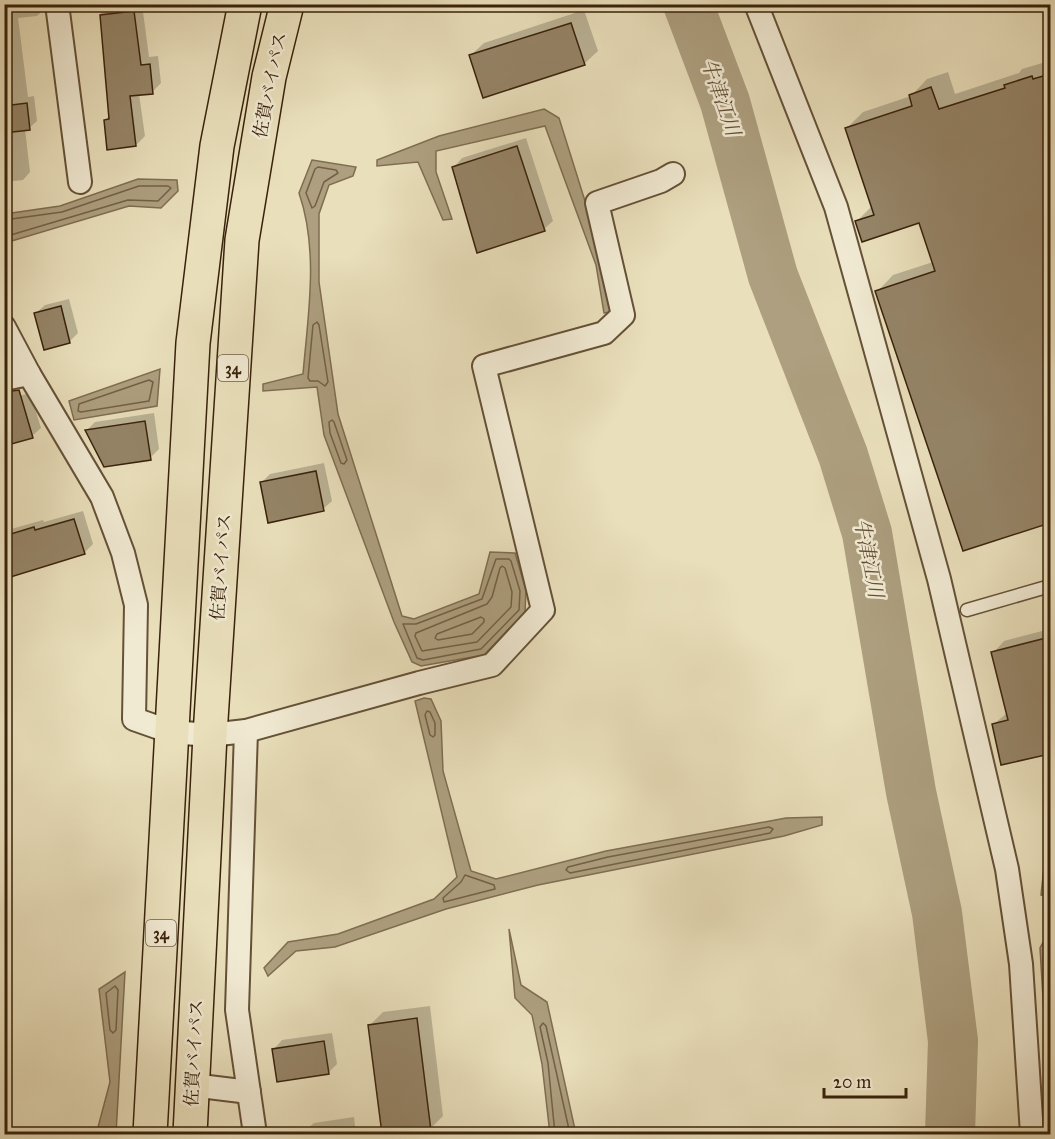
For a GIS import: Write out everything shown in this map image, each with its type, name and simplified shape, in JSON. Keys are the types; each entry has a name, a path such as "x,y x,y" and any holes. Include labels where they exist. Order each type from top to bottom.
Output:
{"highway":[{"name":"34","path":"150,1134 193,343 217,146 245,4"},
{"name":"佐賀バイパス","path":"190,1134 210,735 242,240 269,77 286,4"}],"street":[{"path":"57,4 80,182"},
{"path":"756,4 836,207 939,579 1007,869 1021,964 1032,1134"},
{"path":"4,327 29,374 102,497 123,553 136,605 134,719 171,732 210,735 246,731 492,665 543,610 484,366 604,333 623,315 597,203 661,181 673,174"},
{"path":"4,379 29,374"},
{"path":"246,731 237,1010 255,1134"},
{"path":"192,1085 249,1092"}],"lane":[{"path":"967,610 1050,586"}],"water":[{"path":"544,109 559,118 606,268 611,312 604,313 596,265 545,126 436,151 436,172 452,219 443,220 418,162 377,166 377,160 439,136"},
{"path":"312,160 356,167 353,176 329,185 319,214 319,282 338,414 402,616 414,619 479,594 490,552 515,553 526,590 525,612 484,655 421,666 412,662 394,622 324,435 317,387 263,391 263,384 303,374 309,306 310,260 309,237 299,193"},
{"path":"138,179 177,180 178,191 161,208 129,206 5,243 5,214 60,206"},
{"path":"160,369 157,406 74,420 69,401"},
{"path":"424,698 431,699 441,721 443,771 471,871 496,879 606,851 786,818 822,817 822,825 784,836 538,885 446,909 335,947 296,951 268,976 264,968 288,942 338,934 434,899 457,877 415,701"},
{"path":"1050,860 1050,898 1041,895 1044,867"},
{"path":"509,929 521,985 547,1002 576,1134 550,1134 542,1064 532,1015 515,998"},
{"path":"1050,930 1050,1113 1040,948"},
{"path":"125,972 116,1134 93,1134 97,1131 110,1082 99,989"}],"building":[{"path":"134,11 141,65 150,64 153,94 130,96 136,146 107,150 104,120 109,119 100,15"},
{"path":"571,23 585,65 483,98 469,55"},
{"path":"1050,74 1050,523 963,551 875,291 935,271 919,223 862,242 855,221 874,215 845,128 912,106 909,95 931,87 939,109 1005,88 1004,85 1032,76 1033,79"},
{"path":"27,103 30,130 4,133 4,106"},
{"path":"517,146 545,231 477,253 452,167"},
{"path":"61,306 70,343 44,350 34,313"},
{"path":"19,390 33,438 4,446 4,392"},
{"path":"145,421 151,460 104,467 85,430"},
{"path":"316,471 324,511 268,523 260,482"},
{"path":"74,519 85,554 4,579 4,536"},
{"path":"1046,638 1050,656 1050,754 1001,765 992,724 1008,720 991,652"},
{"path":"417,1018 431,1131 382,1134 368,1025"},
{"path":"324,1041 329,1074 277,1082 272,1049"}],"waterway":[{"name":"牛津江川","path":"688,4 725,102 773,276 843,455 867,533 911,792 937,913 953,1041 950,1134"}]}
